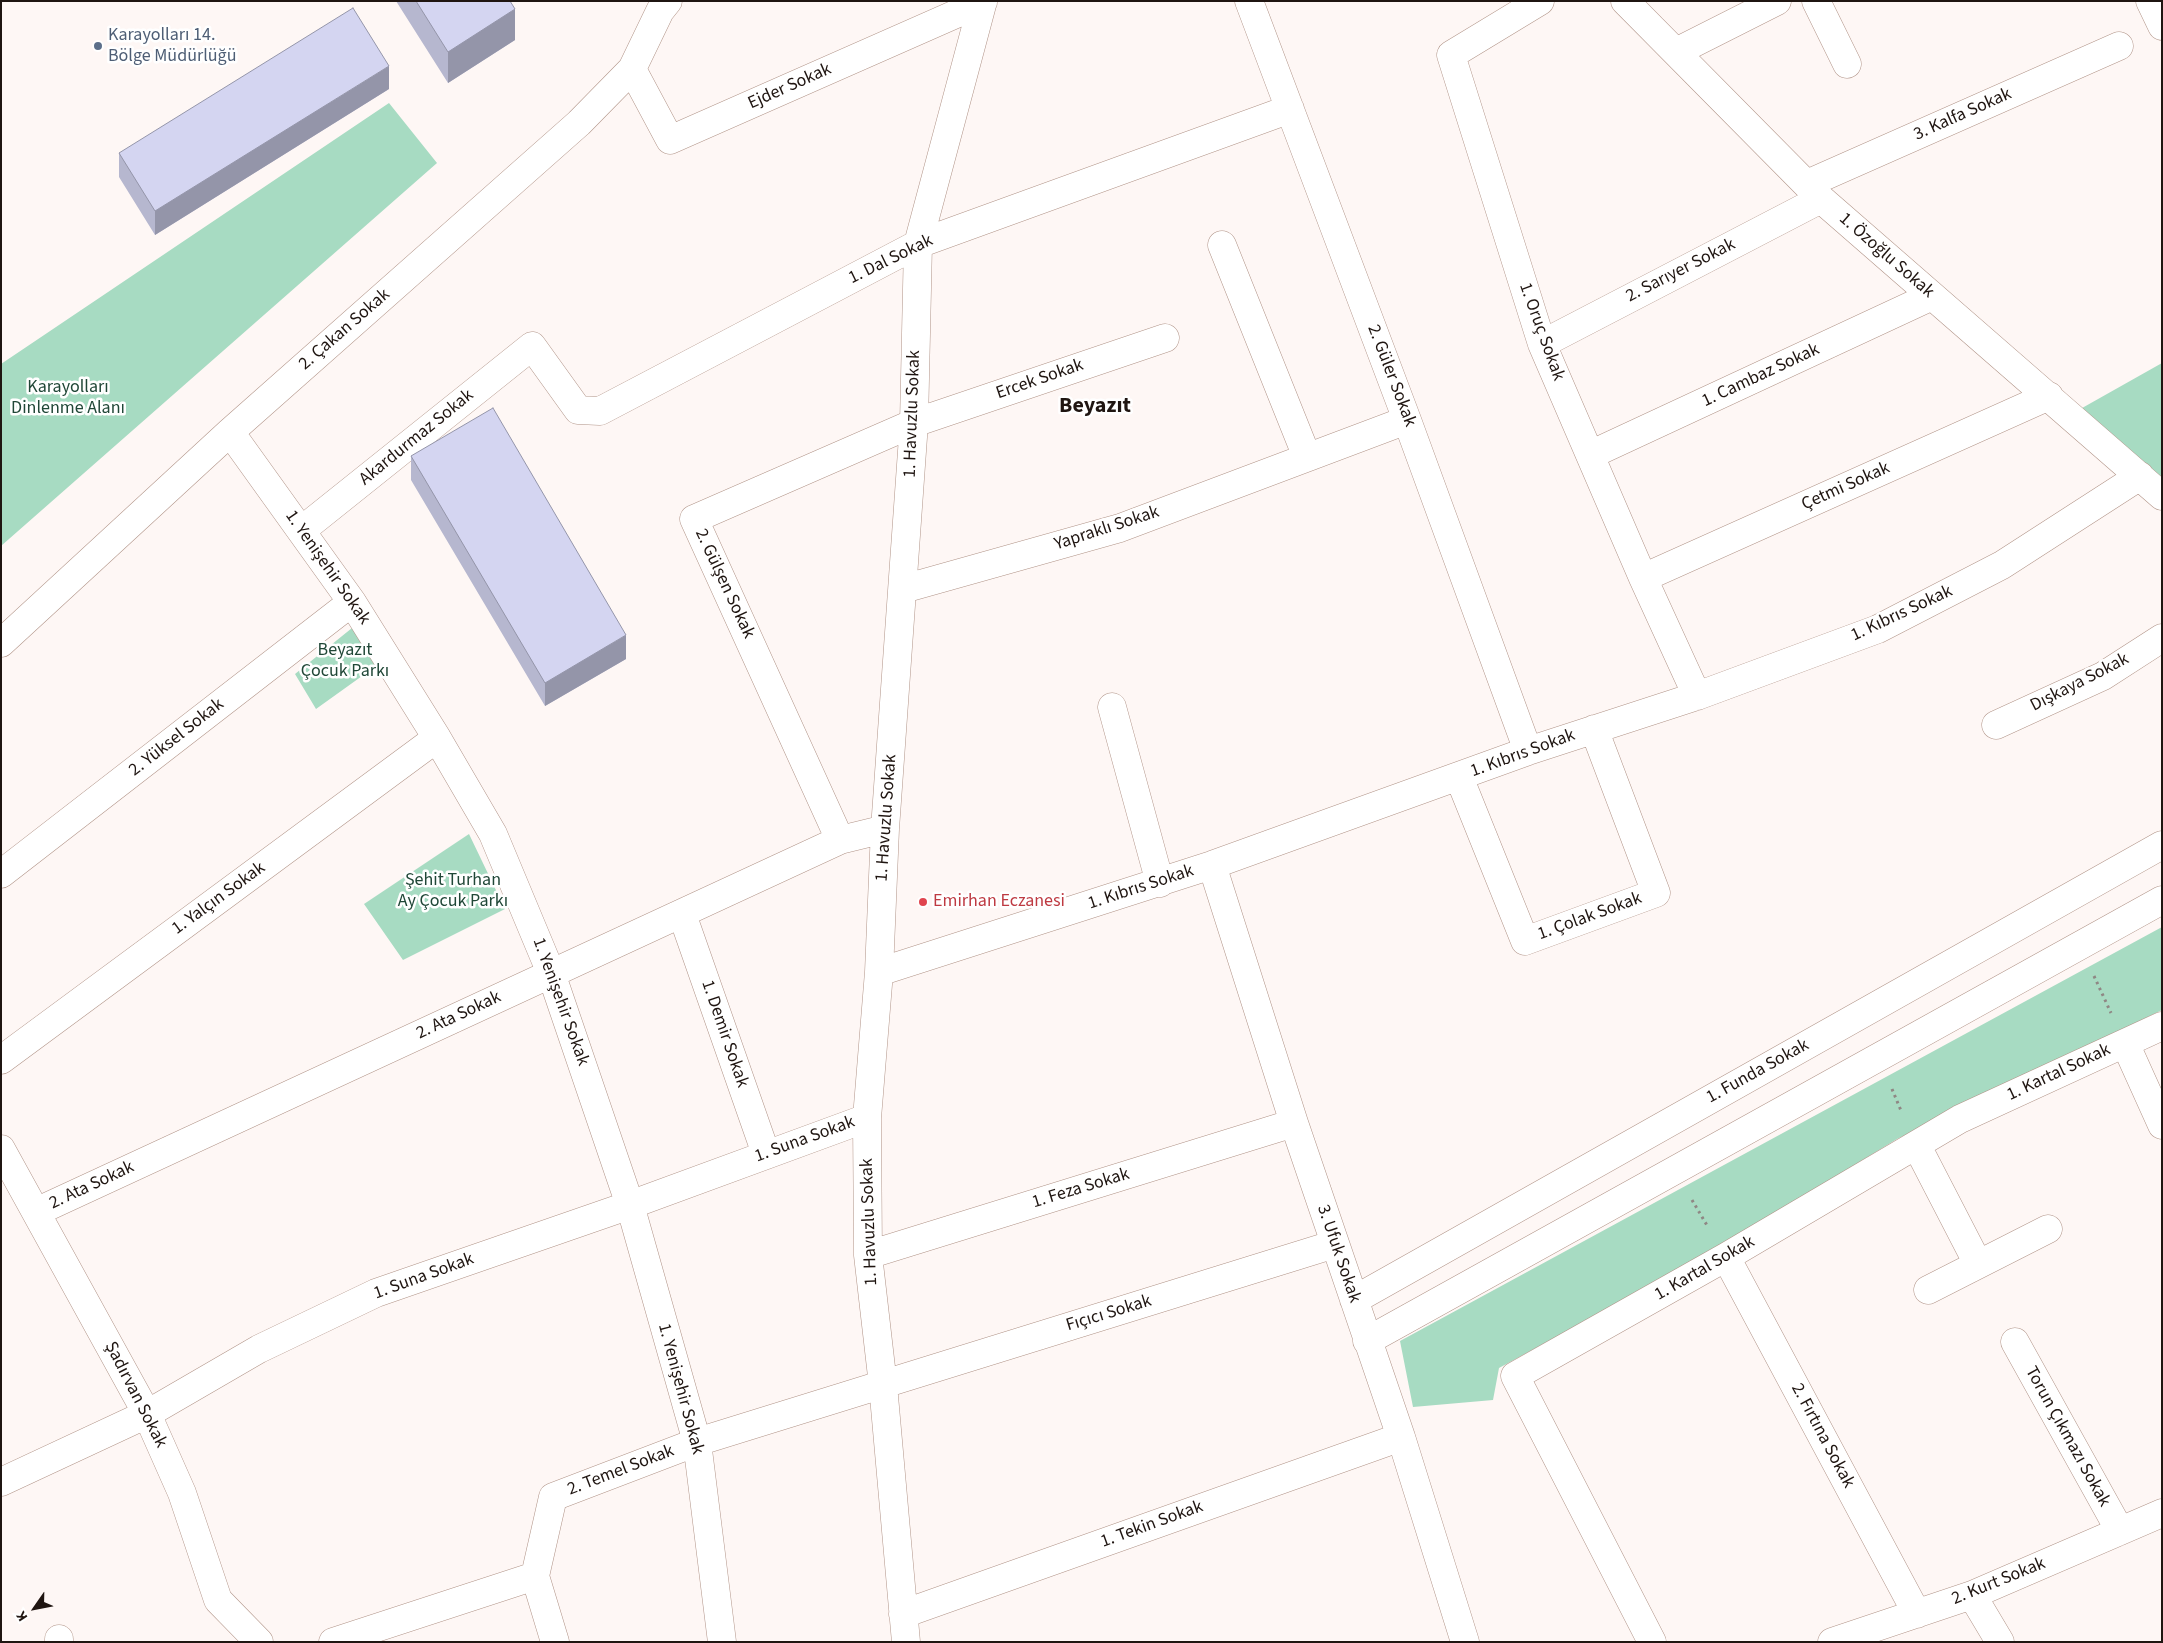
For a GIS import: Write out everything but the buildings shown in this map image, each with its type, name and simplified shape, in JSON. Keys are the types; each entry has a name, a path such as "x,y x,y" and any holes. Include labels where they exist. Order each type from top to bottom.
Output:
{"street":[{"name":"2. Güler Sokak","path":"1249,1 1407,420 1528,751"},
{"name":"1. Oruç Sokak","path":"1540,1 1451,55 1542,344 1643,578 1697,696"},
{"name":"1. Özoğlu Sokak","path":"1625,1 1814,192 2162,496"},
{"path":"1676,52 1777,1"},
{"path":"1816,1 1847,64"},
{"path":"2150,1 2162,26"},
{"name":"Ejder Sokak","path":"632,69 670,140 983,2"},
{"name":"1. Havuzlu Sokak","path":"906,1642 868,1255 867,1118 879,972 885,829 914,423 918,244 983,2"},
{"name":"2. Çakan Sokak","path":"1,643 230,432 579,124 632,69 661,5"},
{"name":"3. Kalfa Sokak","path":"1814,192 2119,46"},
{"name":"1. Dal Sokak","path":"532,346 578,410 600,411 918,244 1290,109"},
{"name":"2. Sarıyer Sokak","path":"1542,344 1814,192"},
{"path":"1222,245 1307,457"},
{"name":"1. Cambaz Sokak","path":"1590,455 1932,296"},
{"name":"Ercek Sokak","path":"914,423 1165,338"},
{"name":"Akardurmaz Sokak","path":"302,530 532,346"},
{"name":"Çetmi Sokak","path":"1643,578 2049,396"},
{"name":"Yapraklı Sokak","path":"903,589 1120,528 1407,420"},
{"name":"2. Gülşen Sokak","path":"840,840 694,519 914,423"},
{"name":"1. Yenişehir Sokak","path":"230,432 352,602 494,834 551,973 630,1205 697,1442 722,1642"},
{"name":"1. Kıbrıs Sokak","path":"879,972 1160,883 1528,751 1697,696 1878,629 2002,565 2140,476"},
{"name":"2. Yüksel Sokak","path":"1,874 352,602"},
{"name":"Dışkaya Sokak","path":"1996,725 2103,676 2162,638"},
{"path":"1112,707 1160,883"},
{"name":"1. Çolak Sokak","path":"1459,777 1525,941 1656,893 1594,729"},
{"name":"1. Yalçın Sokak","path":"1,1060 437,738"},
{"name":"2. Ata Sokak","path":"36,1212 840,840 885,829"},
{"name":"1. Funda Sokak","path":"1354,1300 2162,845"},
{"name":"3. Ufuk Sokak","path":"1212,865 1294,1123 1400,1437 1465,1642"},
{"path":"1367,1341 2162,900"},
{"name":"1. Demir Sokak","path":"682,914 766,1154"},
{"name":"1. Kartal Sokak","path":"1652,1642 1514,1376 1726,1257 1960,1120 2162,1026"},
{"path":"2125,1043 2162,1125"},
{"name":"1. Suna Sokak","path":"1,1482 148,1414 259,1350 376,1293 630,1205 867,1118"},
{"name":"1. Feza Sokak","path":"868,1255 1294,1123"},
{"path":"1917,1146 1978,1264"},
{"name":"Şadırvan Sokak","path":"1,1149 148,1414 182,1493 218,1600 259,1642"},
{"path":"1928,1290 2048,1229"},
{"name":"Fıçıcı Sokak","path":"882,1385 1335,1244"},
{"name":"2. Fırtına Sokak","path":"1726,1257 1917,1614"},
{"name":"Torun Çıkmazı Sokak","path":"2015,1342 2120,1531"},
{"name":"2. Temel Sokak","path":"535,1576 553,1498 697,1442 882,1385"},
{"name":"1. Tekin Sokak","path":"903,1614 1400,1437"},
{"name":"2. Kurt Sokak","path":"1832,1642 1972,1595 2120,1531 2161,1516"},
{"path":"333,1642 535,1576 554,1642"},
{"path":"1972,1595 2000,1642"}],"path":[{"path":"2080,945 2125,1043"},
{"path":"1878,1058 1917,1146"},
{"path":"1675,1170 1726,1257"}],"green space":[{"name":"Karayolları Dinlenme Alanı","path":"389,103 437,163 1,546 1,364"},
{"path":"2162,363 2162,489 2075,412"},
{"name":"Beyazıt Çocuk Parkı","path":"352,628 376,666 316,709 295,674"},
{"name":"Şehit Turhan Ay Çocuk Parkı","path":"469,834 505,909 403,960 364,904"},
{"path":"2162,927 2162,1010 1897,1139 1712,1252 1499,1368 1493,1400 1413,1407 1400,1341"}],"place":[{"name":"Karayolları 14. Bölge Müdürlüğü","path":"98,46"},
{"name":"Emirhan Eczanesi","path":"923,902"}],"district":[{"name":"Beyazıt","path":"1095,407"}]}
